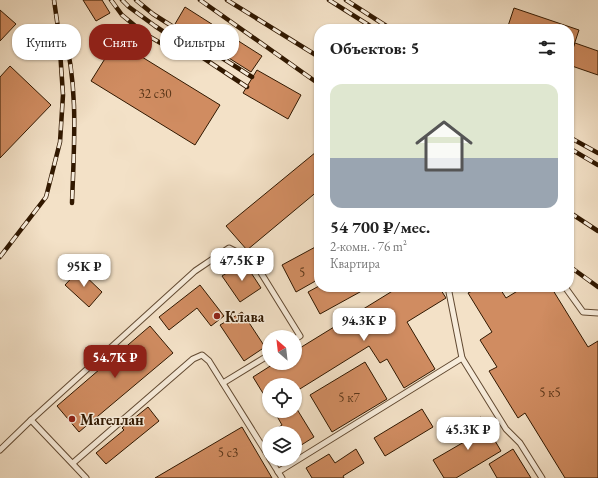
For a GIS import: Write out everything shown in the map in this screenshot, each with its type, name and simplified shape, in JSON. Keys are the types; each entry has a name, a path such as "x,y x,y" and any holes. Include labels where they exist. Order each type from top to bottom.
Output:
{"lane":[{"path":"0,450 195,271 229,248 252,260 296,330"},
{"path":"449,292 462,358 506,429 520,443 542,478"},
{"path":"569,292 583,312 598,313"},
{"path":"73,463 193,359 202,355 209,361 262,445"},
{"path":"278,472 462,358"},
{"path":"223,383 262,359"},
{"path":"31,420 86,478"},
{"path":"275,466 282,478"}],"building":[{"path":"83,0 102,0 110,13 96,21"},
{"path":"185,7 212,24 175,24"},
{"path":"514,8 561,24 509,24"},
{"path":"0,10 16,24 12,24 12,28 0,41"},
{"path":"574,28 579,30 574,45"},
{"path":"239,41 262,56 251,72 232,60 239,60"},
{"path":"575,43 598,51 598,75 574,67"},
{"path":"104,60 147,60 220,105 195,145 91,81"},
{"path":"10,66 51,105 0,158 0,77"},
{"path":"257,70 301,95 288,119 243,93"},
{"path":"314,154 314,194 247,250 226,226"},
{"path":"314,248 314,282 296,292 282,265"},
{"path":"244,262 261,288 240,302 222,276"},
{"path":"79,270 102,292 89,307 65,285"},
{"path":"200,285 224,316 211,326 197,308 169,330 159,317"},
{"path":"314,289 314,292 360,292 320,314 308,292"},
{"path":"391,292 442,292 446,298 407,322 435,369 404,388 387,359 380,363 369,346 302,388 302,378 262,378 262,392 253,377 264,370 302,370 302,347"},
{"path":"502,292 506,298 516,292 554,292 588,347 598,341 598,478 565,478 525,413 518,418 489,371 497,367 480,340 492,332 468,293"},
{"path":"242,312 262,342 262,349 244,361 220,325"},
{"path":"150,326 173,353 79,432 57,406"},
{"path":"365,362 387,399 332,432 310,395"},
{"path":"148,407 159,421 106,464 96,453 124,430 122,428"},
{"path":"422,409 433,427 385,456 374,438"},
{"path":"302,417 314,437 302,445 302,426 280,426 282,425 278,418"},
{"path":"481,417 501,451 456,478 444,478 433,460 464,442 458,431"},
{"path":"242,427 262,461 262,466 265,466 272,478 155,478"},
{"path":"356,449 364,463 343,476 344,478 312,478 306,468 329,454 335,463"},
{"path":"513,449 531,478 497,478 489,464"}],"railway":[{"path":"0,257 46,197 60,142 63,95 59,35 54,0"},
{"path":"111,0 122,15 145,34 160,43"},
{"path":"122,0 155,26 247,87"},
{"path":"136,0 153,14 252,77"},
{"path":"200,0 314,80"},
{"path":"227,0 314,54"},
{"path":"329,0 367,24"},
{"path":"346,0 383,24"},
{"path":"69,60 74,116 72,203"},
{"path":"574,140 598,153"},
{"path":"574,151 598,165"},
{"path":"574,215 598,231"},
{"path":"574,270 598,287"}],"place":[{"name":"Клава","path":"217,316"},
{"name":"Магеллан","path":"72,419"}]}
